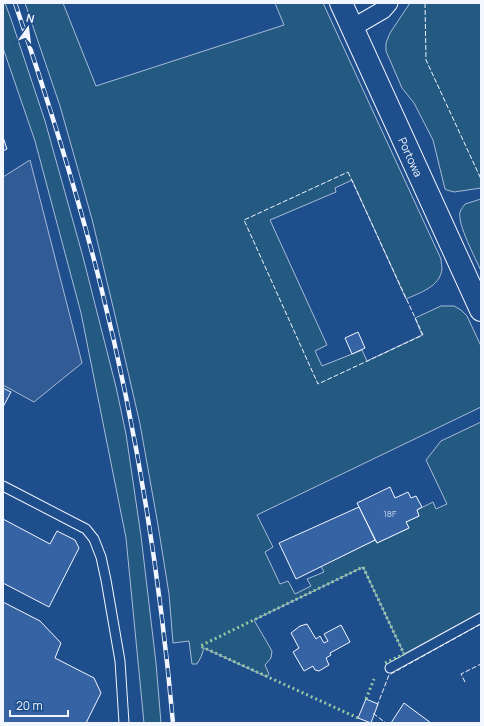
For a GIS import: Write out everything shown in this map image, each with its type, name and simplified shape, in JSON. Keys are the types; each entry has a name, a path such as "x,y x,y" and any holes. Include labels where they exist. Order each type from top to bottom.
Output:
{"main road":[{"name":"Portowa","path":"341,3 481,310"}],"street":[{"path":"352,28 383,10 389,3"}],"lane":[{"path":"3,486 86,529 94,539 106,580 120,661 124,723"},
{"path":"390,668 481,618"}],"shaded area":[{"path":"3,3 5,3 11,19 45,121 83,257 116,387 126,434 141,536 156,663 161,723 144,723 126,538 81,313 35,141 3,48"},
{"path":"25,3 63,3 96,86 284,25 275,3 323,3 441,259 442,269 433,285 423,292 406,299 352,180 335,188 336,192 270,220 327,345 315,351 322,366 362,350 367,361 422,335 415,318 441,306 454,306 467,316 481,346 481,407 257,515 273,547 265,552 280,584 288,581 295,594 311,586 307,579 324,572 321,566 375,540 377,543 409,528 406,522 419,516 417,510 433,502 436,509 447,504 426,460 441,441 481,422 481,612 404,654 363,567 254,620 272,651 271,658 265,665 269,674 267,677 204,648 197,664 192,664 189,641 173,643 169,594 158,525 140,424 114,311 92,219 60,106"},
{"path":"410,3 481,3 481,188 454,192 445,189 433,140 414,103 402,88 386,51 386,43 390,33"},
{"path":"30,160 82,363 34,402 3,385 3,177"},
{"path":"481,199 481,271 461,225 460,212 465,204"}],"building":[{"path":"3,137 7,149 3,151"},
{"path":"358,332 365,348 352,354 345,338"},
{"path":"3,388 11,392 3,407"},
{"path":"390,487 395,498 408,492 411,498 416,496 422,507 417,510 419,516 406,522 409,528 377,543 357,503"},
{"path":"359,507 375,540 296,579 279,543"},
{"path":"3,519 50,544 57,531 75,540 79,548 49,607 3,583"},
{"path":"3,602 40,621 61,643 55,658 94,678 101,693 86,723 3,723"},
{"path":"307,624 316,639 320,636 324,643 328,641 324,634 341,625 350,642 330,653 331,655 326,658 329,665 319,671 315,670 313,666 304,671 293,652 299,648 291,633 300,626"},
{"path":"366,699 378,704 371,723 358,718"},
{"path":"404,703 431,723 391,723"}],"railway":[{"path":"15,3 72,180 92,251 126,395 146,504 154,558 168,668 173,723"}],"hedge":[{"path":"358,718 200,646 363,567 404,654 385,663"},
{"path":"366,699 374,679"}],"fence":[{"path":"425,3 426,60 481,179"},
{"path":"348,172 423,335 318,384 244,220 348,172"},
{"path":"377,706 389,675 481,624"},
{"path":"465,682 461,674 481,664"},
{"path":"374,713 386,723"}]}
